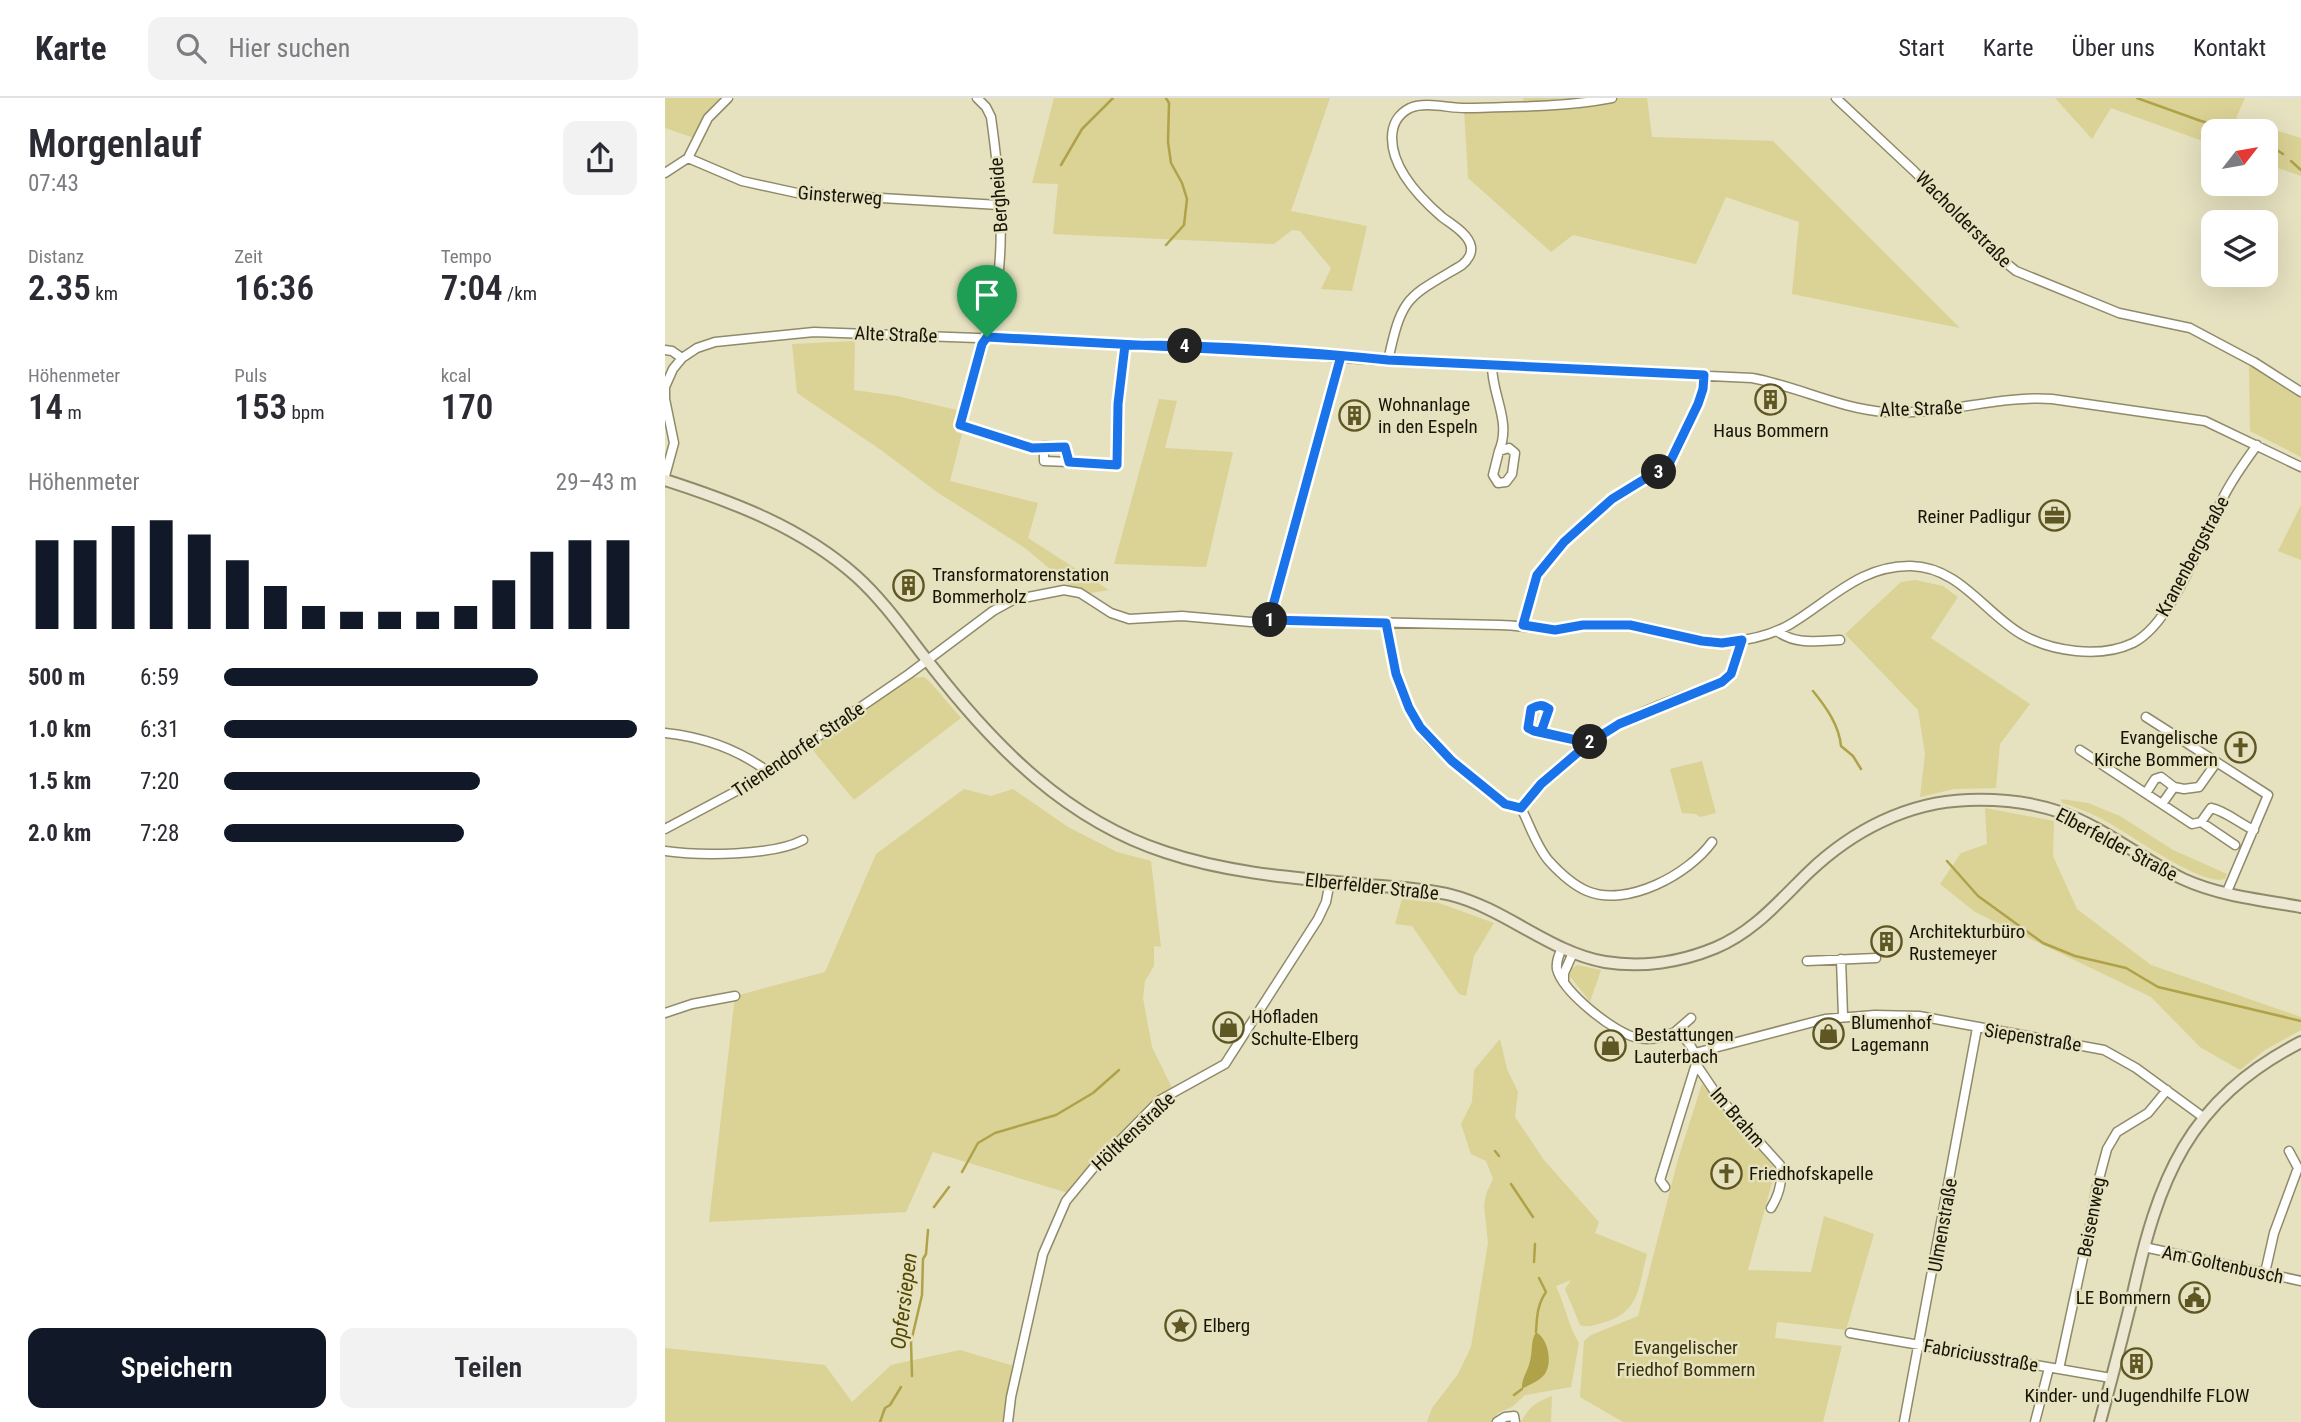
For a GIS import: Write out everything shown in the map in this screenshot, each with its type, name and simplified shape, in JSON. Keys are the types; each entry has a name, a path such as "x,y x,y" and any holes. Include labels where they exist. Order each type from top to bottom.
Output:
{"main road":[{"name":"Elberfelder Straße","path":"665,478 752,510 795,533 828,555 859,578 971,716 1036,780 1084,816 1127,838 1197,862 1271,874 1415,889 1459,897 1567,950 1605,962 1641,964 1680,960 1732,940 1753,926 1825,858 1867,829 1923,807 1957,801 2003,801 2059,812 2101,831 2183,879 2227,894 2301,907"},
{"path":"2100,1422 2156,1206 2181,1149 2203,1117 2224,1094 2254,1069 2301,1042"}],"street":[{"path":"665,173 688,158 709,118 728,98"},
{"name":"Bergheide","path":"977,98 991,117 1002,250 987,337 982,344 960,425 1032,448 1044,446"},
{"path":"1388,360 1403,306 1412,295 1467,261 1471,246 1466,237 1438,214 1398,166 1392,145 1392,130 1400,114 1415,107 1546,106 1612,98"},
{"name":"Wacholderstraße","path":"1836,98 1915,171 1994,254 2016,271 2119,313 2190,328 2254,362 2301,392"},
{"name":"Ginsterweg","path":"688,158 743,181 797,193 999,205"},
{"name":"Alte Straße","path":"682,358 697,348 715,342 814,332 1164,345 1388,360 1704,375 1772,382 1856,408 1885,412 1936,411 2033,398 2205,421 2301,467"},
{"path":"1069,462 1065,447 1044,446 1044,461 1117,465 1118,404 1125,345"},
{"path":"665,349 682,358 670,376 665,392 674,443 665,478"},
{"path":"1269,620 1341,356"},
{"path":"1492,364 1494,390 1505,428 1505,437 1499,451"},
{"path":"1523,625 1537,575 1564,542 1612,499 1669,464 1698,404 1704,375"},
{"name":"Kranenbergstraße","path":"926,660 1006,603 1064,590 1080,593 1111,612 1129,619 1182,616 1251,622 1269,620 1523,625 1555,630 1583,625 1630,625 1722,643 1777,631 1859,577 1879,569 1915,566 1942,573 1956,581 2010,626 2035,642 2053,648 2082,652 2108,650 2131,644 2148,632 2167,610 2224,495 2257,444"},
{"path":"1386,623 1396,674 1409,708 1420,727 1452,761 1505,804 1521,808 1543,853 1581,888 1597,894 1620,894 1648,888 1679,872 1704,854 1712,842"},
{"path":"1777,631 1786,638 1812,642 1840,640"},
{"path":"1521,808 1541,784 1589,743 1619,724 1722,682 1731,674 1742,640"},
{"name":"Trienendorfer Straße","path":"665,829 724,799 926,660"},
{"path":"2146,717 2268,795 2227,894"},
{"path":"1541,732 1589,743"},
{"path":"665,733 699,738 726,747 767,771"},
{"path":"2080,750 2192,824 2201,822 2211,808 2254,830"},
{"path":"2146,793 2157,778 2161,777 2174,787 2184,789 2199,786 2216,763"},
{"path":"2162,804 2174,787"},
{"path":"2201,822 2235,845"},
{"path":"665,851 746,852 791,847 803,840"},
{"name":"Höltkenstraße","path":"1008,1422 1017,1366 1043,1254 1066,1202 1095,1166 1160,1101 1225,1064 1318,919 1327,901 1330,881"},
{"path":"1567,950 1557,962 1558,971 1564,981 1596,1015 1618,1031 1642,1039 1662,1037 1675,1032 1691,1018"},
{"path":"1807,961 1876,958"},
{"path":"1841,959 1843,1016"},
{"path":"665,1013 692,1004 736,996"},
{"name":"Siepenstraße","path":"1695,1053 1825,1019 1843,1016 1907,1015 2097,1048 2126,1062 2203,1117"},
{"name":"Ulmenstraße","path":"1904,1422 1977,1028"},
{"path":"1665,1187 1660,1180 1696,1064 1691,1045 1675,1032"},
{"name":"Im Brahm","path":"1696,1064 1717,1095 1780,1165 1780,1185 1771,1208"},
{"name":"Beisenweg","path":"2059,1369 2107,1149 2117,1132 2148,1113 2167,1090"},
{"path":"2265,1273 2274,1233 2298,1168 2289,1151"},
{"name":"Am Goltenbusch","path":"2144,1247 2301,1281"},
{"name":"Fabriciusstraße","path":"1850,1333 2111,1378"},
{"path":"2035,1422 2049,1368"},
{"path":"1497,1422 1514,1416 1515,1422"}],"green space":[{"path":"665,98 723,98 694,138 665,128"},
{"path":"1054,98 1330,98 1291,211 1367,226 1352,291 1321,289 1331,268 1300,231 1292,230 1274,244 1053,234 1058,184 1032,183"},
{"path":"1523,98 1647,98 1652,137 1773,141 1960,328 1792,294 1799,222 1726,197 1696,264 1573,235 1551,252 1468,178 1464,108 1524,106"},
{"path":"2055,98 2245,98 2236,118 2239,119 2201,119 2201,140 2111,108 2092,139"},
{"path":"2279,131 2301,138 2301,176 2279,168"},
{"path":"855,341 854,390 897,396 961,411 955,432 962,434 950,481 1038,503 1028,538 1109,590 1084,594 1069,585 1025,548 937,492 797,393 792,344"},
{"path":"2249,365 2301,399 2301,457 2250,431"},
{"path":"1159,399 1177,401 1165,448 1233,452 1206,567 1114,564"},
{"path":"2301,505 2301,560 2278,551"},
{"path":"1915,580 1943,586 1958,597 1931,638 2030,704 2000,744 1996,788 1954,789 1920,797 1925,754 1918,710 1845,634 1901,582"},
{"path":"924,677 961,718 854,800 811,748 908,678"},
{"path":"1702,761 1716,813 1700,817 1682,813 1670,769"},
{"path":"964,789 991,796 1013,789 1068,827 1117,852 1151,861 1161,947 1154,946 1154,966 1145,981 1143,998 1152,1047 1172,1088 1155,1102 1068,1193 933,1152 906,1212 709,1222 735,996 825,972 876,854"},
{"path":"2061,799 2088,803 2120,816 2173,850 2227,874 2225,879 2213,879 2181,866 2110,823 2062,803"},
{"path":"1985,808 2054,821 2053,856 2077,909 2151,965 2301,1017 2301,1030 2265,1050 2240,1070 2200,1047 2151,997 1975,912 1940,884 1961,853 1987,844"},
{"path":"1402,899 1439,903 1494,923 1474,956 1466,996 1459,994 1412,926 1395,924"},
{"path":"1577,965 1601,970 1590,1002 1569,975 1571,969"},
{"path":"1500,1039 1507,1069 1518,1092 1515,1117 1544,1160 1599,1222 1595,1233 1647,1254 1639,1288 1631,1306 1614,1319 1588,1326 1580,1325 1565,1289 1571,1280 1556,1286 1579,1343 1571,1387 1525,1395 1512,1407 1498,1413 1492,1422 1427,1422 1432,1408 1458,1374 1471,1347 1488,1243 1484,1205 1493,1179 1486,1161 1471,1154 1461,1124 1472,1102 1474,1070"},
{"name":"Evangelischer Friedhof Bommern","path":"1702,1084 1773,1166 1773,1179 1748,1270 1811,1272 1824,1216 1874,1234 1846,1330 1777,1322 1775,1338 1842,1346 1823,1422 1623,1422 1580,1397 1584,1341 1591,1335 1638,1316 1678,1159"},
{"path":"665,1348 825,1365 852,1402 891,1365 960,1350 1014,1366 1006,1422 665,1422"},
{"path":"1552,1396 1551,1422 1521,1422 1533,1406"}],"shaded area":[{"path":"1536,1332 1547,1347 1548,1367 1540,1379 1522,1389 1533,1339"}],"waterway":[{"path":"1061,165 1082,129 1113,98"},
{"path":"1166,98 1169,103 1168,142 1171,163 1187,199 1184,225 1166,245"},
{"path":"2137,98 2201,121"},
{"path":"2279,151 2283,154"},
{"path":"2291,161 2301,170"},
{"path":"1813,691 1835,724 1841,746 1853,756 1861,769"},
{"path":"1947,861 1978,896 2043,943 2075,956 2126,968 2158,987 2301,1021"},
{"name":"Opfersiepen","path":"962,1172 978,1143 995,1133 1056,1115 1093,1093 1119,1070"},
{"path":"1495,1151 1499,1156"},
{"path":"1511,1184 1533,1217"},
{"name":"Opfersiepen","path":"934,1207 949,1187"},
{"name":"Opfersiepen","path":"912,1376 911,1342 922,1295 923,1259 926,1254 928,1230"},
{"path":"1534,1262 1535,1244"},
{"path":"1536,1332 1539,1306 1546,1292 1539,1278"},
{"name":"Opfersiepen","path":"880,1422 885,1408 890,1405 901,1387"},
{"path":"1514,1395 1522,1389"}],"place":[{"name":"Haus Bommern","path":"1771,399"},
{"name":"Wohnanlage in den Espeln","path":"1355,415"},
{"name":"Reiner Padligur","path":"2054,516"},
{"name":"Transformatorenstation Bommerholz","path":"909,585"},
{"name":"Evangelische Kirche Bommern","path":"2241,748"},
{"name":"Architekturbüro Rustemeyer","path":"1886,942"},
{"name":"Hofladen Schulte-Elberg","path":"1228,1027"},
{"name":"Blumenhof Lagemann","path":"1828,1033"},
{"name":"Bestattungen Lauterbach","path":"1611,1045"},
{"name":"Friedhofskapelle","path":"1726,1173"},
{"name":"LE Bommern","path":"2194,1297"},
{"name":"Elberg","path":"1180,1325"},
{"name":"Kinder- und Jugendhilfe FLOW","path":"2137,1364"}],"route":[{"path":"987,337 982,344 960,425 1032,448 1065,447 1069,462 1117,465 1118,404 1125,345 1164,345 1356,357 1388,360 1704,375 1698,404 1669,464 1612,499 1564,542 1537,575 1523,625 1555,630 1583,625 1630,625 1702,641 1722,643 1742,640 1731,674 1722,682 1619,724 1589,743 1534,731 1528,728 1531,709 1544,705 1549,709 1541,732 1589,743 1541,784 1521,808 1505,804 1452,761 1420,727 1409,708 1396,674 1386,623 1269,620 1314,448 1341,356 1164,345 987,337"}]}
